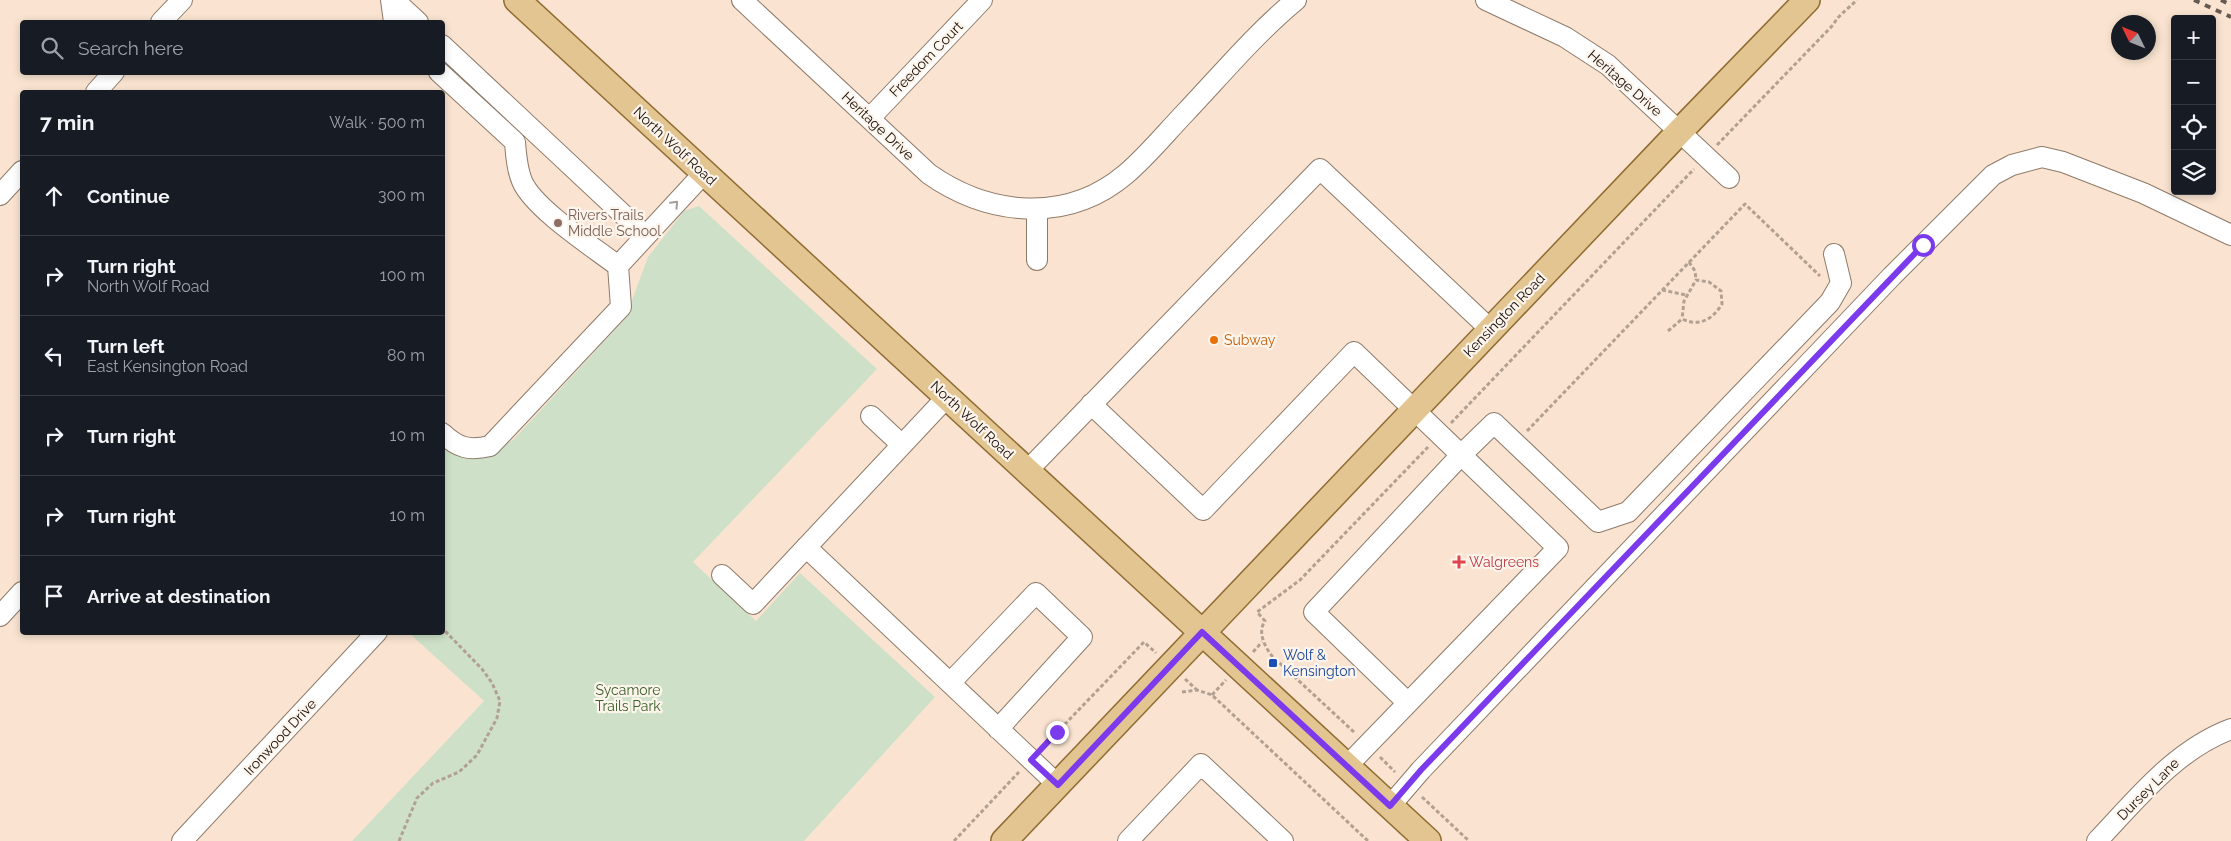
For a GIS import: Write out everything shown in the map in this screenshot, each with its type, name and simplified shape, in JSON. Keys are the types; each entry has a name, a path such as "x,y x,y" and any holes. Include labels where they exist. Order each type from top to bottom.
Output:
{"main road":[{"name":"North Wolf Road","path":"517,0 1428,841"},
{"name":"Kensington Road","path":"1004,841 1807,0"}],"street":[{"path":"163,20 182,0"},
{"path":"392,0 394,20"},
{"path":"392,0 416,20"},
{"name":"Heritage Drive","path":"742,0 929,174 946,186 1002,206 1037,210 1061,207 1082,200 1125,175 1268,24 1296,0"},
{"name":"Freedom Court","path":"870,118 982,0"},
{"name":"Heritage Drive","path":"1486,0 1590,51 1608,65 1729,178"},
{"path":"445,48 646,236"},
{"path":"98,90 111,75"},
{"path":"442,75 516,142 517,162 522,181 535,200 618,266"},
{"path":"1390,806 1421,770 1853,317 1993,175 2012,165 2042,157 2063,162 2143,193 2231,235"},
{"path":"1027,471 1320,169 1490,330"},
{"path":"0,195 20,173"},
{"path":"445,436 452,442 472,450 490,446 621,307 618,266 704,173"},
{"path":"1037,210 1037,260"},
{"path":"1408,703 1314,612 1462,454 1494,423 1598,522 1628,512 1830,302 1841,283 1834,254"},
{"path":"1092,404 1203,510 1354,352 1558,548 1347,766"},
{"path":"722,575 753,604 946,397"},
{"path":"871,416 902,445"},
{"path":"1438,656 1550,539"},
{"path":"806,547 1058,785"},
{"path":"950,683 1036,593 1082,637 998,728"},
{"path":"0,616 20,594"},
{"name":"Ironwood Drive","path":"182,841 374,635"},
{"name":"Dursey Lane","path":"2097,841 2171,764 2210,737 2231,729"},
{"path":"1128,841 1201,764 1283,841"}],"path":[{"path":"1511,439 1526,432 1745,204 1836,292"},
{"path":"1668,332 1682,319 1686,295 1696,280 1695,271 1689,262"},
{"path":"1682,319 1696,324 1704,323 1722,304 1723,296 1717,286 1696,280"},
{"path":"1662,290 1686,295"},
{"path":"399,841 418,798 433,783 459,772 477,755 497,718 500,702 492,683 469,654 445,631"},
{"path":"954,841 1144,642"},
{"path":"1182,692 1197,690 1212,695 1368,841"}],"green space":[{"name":"Sycamore Trails Park","path":"699,206 877,369 693,562 756,621 800,573 935,697 804,841 352,841 484,701 411,635 445,635 445,450 458,456 483,456 513,440 625,319 648,257 684,211"}],"railway":[{"path":"2194,0 2231,17"},
{"path":"2221,0 2231,5"}],"place":[{"name":"Rivers Trails Middle School","path":"558,223"},
{"name":"Subway","path":"1214,340"},
{"name":"Walgreens","path":"1459,562"},
{"name":"Wolf & Kensington","path":"1273,663"}],"route":[{"path":"1057,732 1031,760 1058,785 1202,632 1390,806 1421,770 1923,245"}]}
